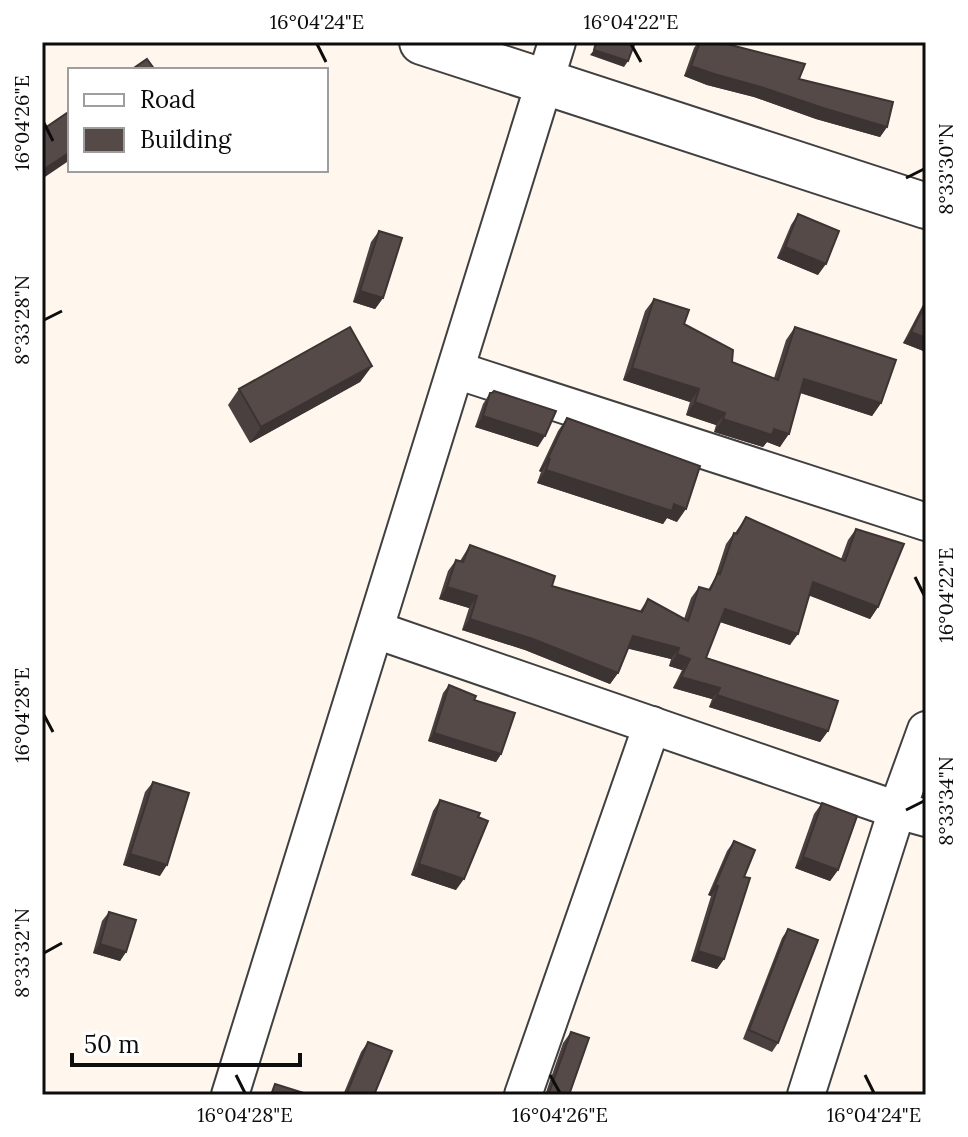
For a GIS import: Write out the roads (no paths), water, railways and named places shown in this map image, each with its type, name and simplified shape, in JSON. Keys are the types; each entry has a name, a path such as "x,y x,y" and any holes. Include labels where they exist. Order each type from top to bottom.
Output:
{"street":[{"path":"422,42 551,62 926,206"},
{"path":"230,1095 551,62"},
{"path":"456,370 926,522"},
{"path":"376,630 912,814"},
{"path":"523,1095 652,725"},
{"path":"806,1095 912,814 926,730"}]}
